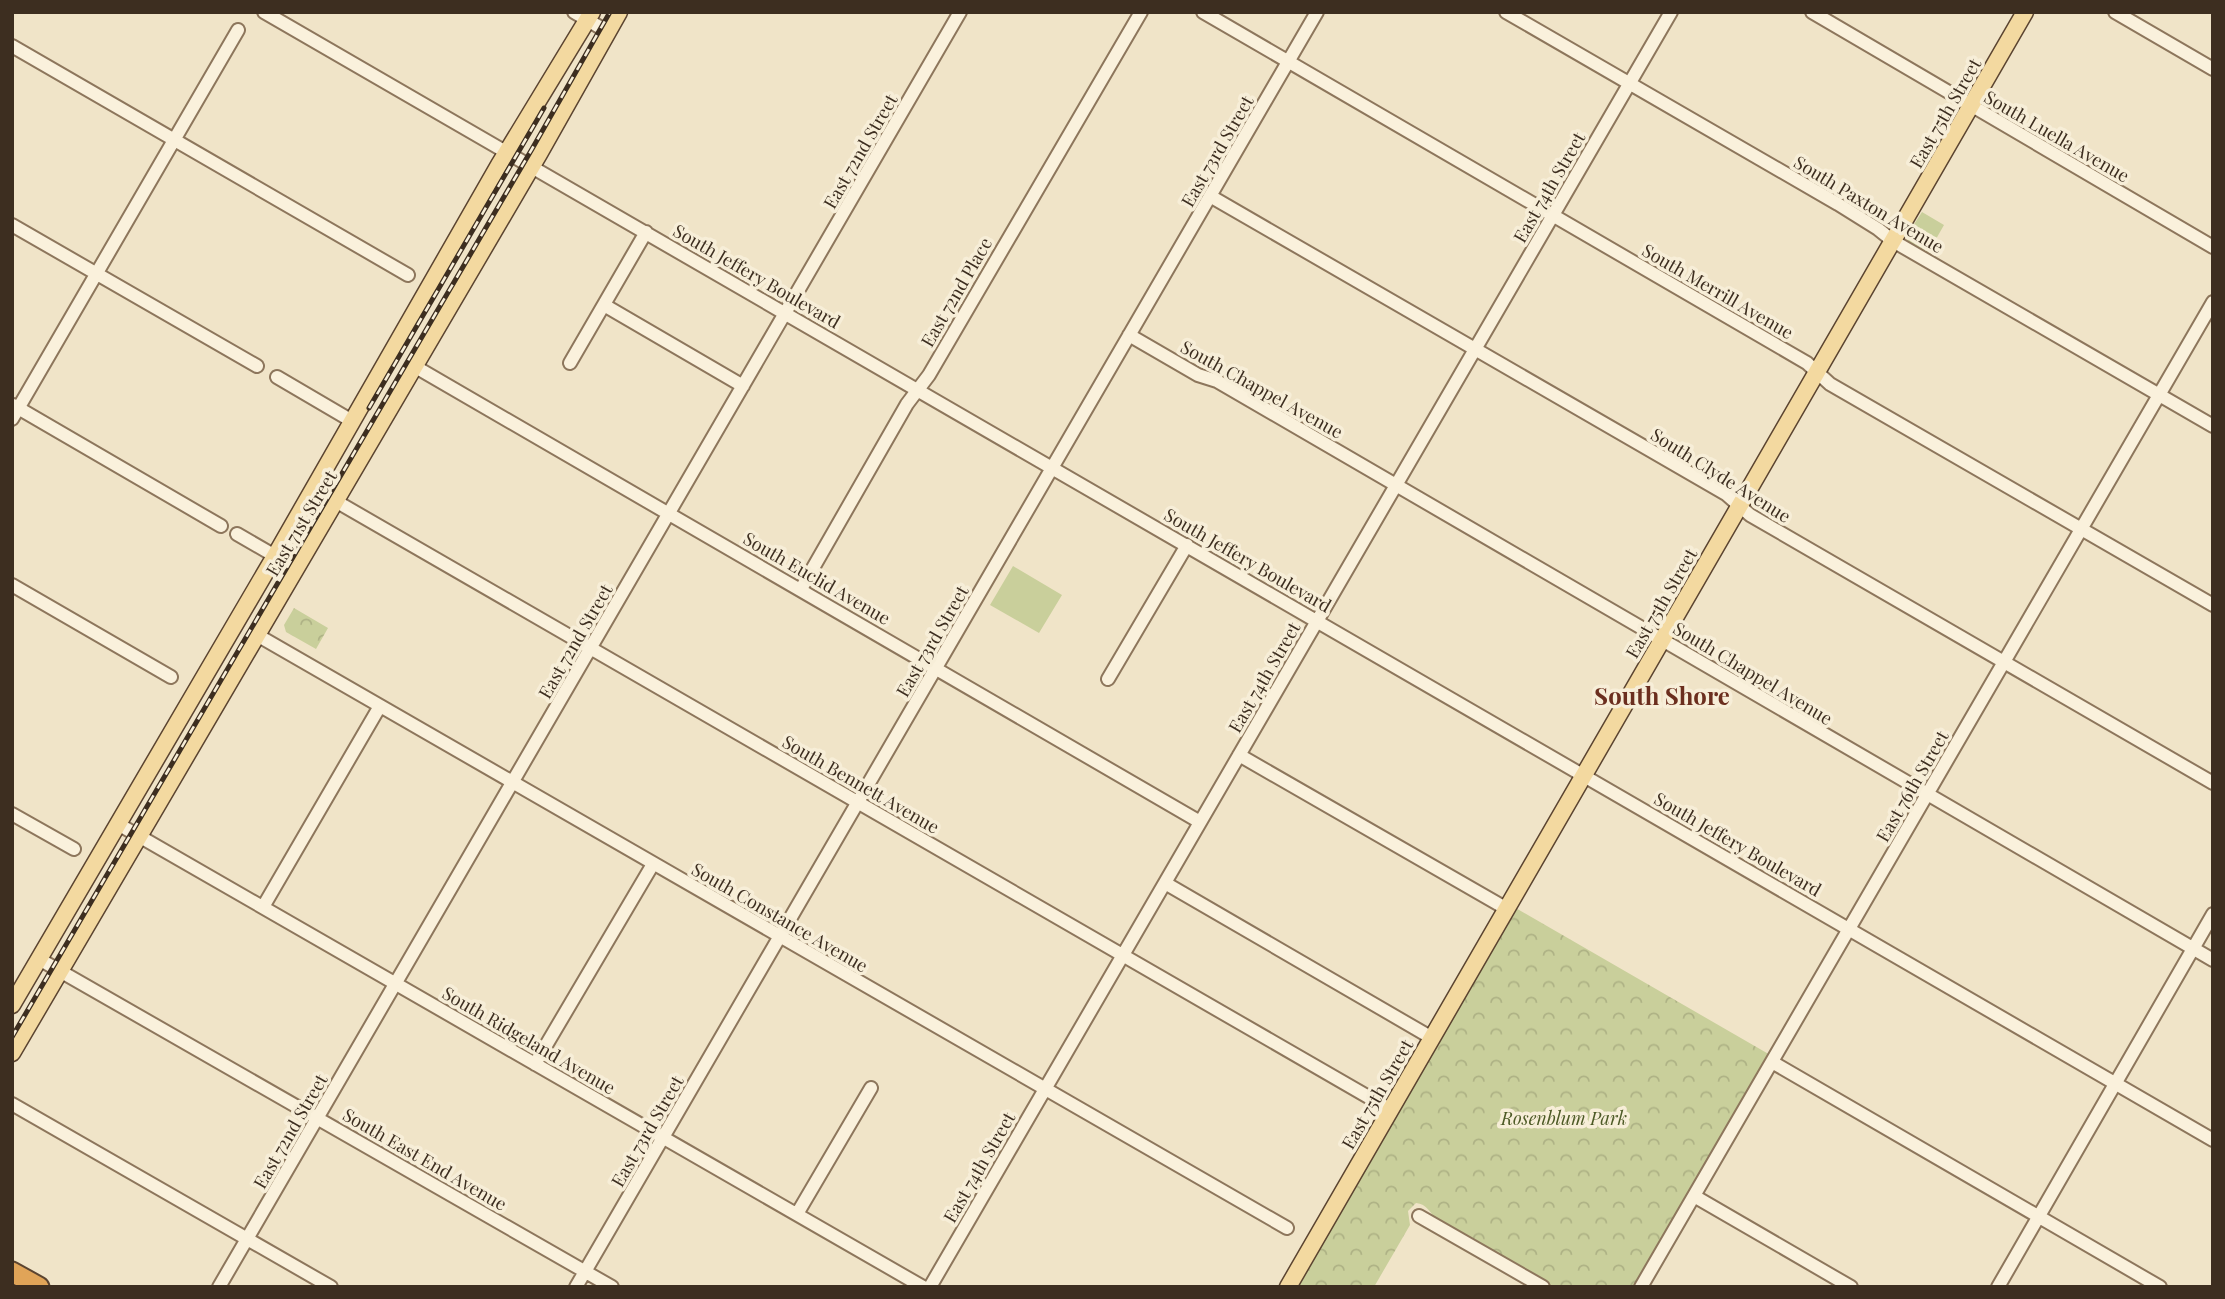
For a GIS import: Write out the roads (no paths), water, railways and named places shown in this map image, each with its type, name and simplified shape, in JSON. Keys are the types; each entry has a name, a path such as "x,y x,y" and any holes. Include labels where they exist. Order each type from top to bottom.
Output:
{"highway":[{"path":"12,1272 39,1287"}],"main road":[{"name":"East 71st Street","path":"12,1053 532,167 620,12"},
{"name":"East 75th Street","path":"1288,1287 2025,12"},
{"name":"East 71st Street","path":"12,1005 275,556 584,15"}],"street":[{"name":"South Jeffery Boulevard","path":"264,12 2213,1140"},
{"name":"East 72nd Street","path":"219,1287 960,12"},
{"name":"East 72nd Place","path":"801,589 907,404 929,375 1141,12"},
{"name":"South Merrill Avenue","path":"1203,12 1807,363 1830,384 2213,605"},
{"name":"East 73rd Street","path":"576,1287 1317,12"},
{"name":"South Paxton Avenue","path":"1506,12 2213,426"},
{"name":"East 74th Street","path":"930,1287 1671,12"},
{"name":"South Luella Avenue","path":"1812,12 2213,247"},
{"path":"2115,12 2213,69"},
{"path":"584,15 608,32"},
{"path":"221,526 14,411 238,30"},
{"path":"12,46 408,275"},
{"name":"South Clyde Avenue","path":"1210,196 1726,494 1750,515 2213,783"},
{"path":"12,226 257,366"},
{"path":"570,363 646,232"},
{"name":"East 76th Street","path":"1641,1287 2213,302"},
{"path":"604,305 743,386"},
{"name":"South Chappel Avenue","path":"1129,335 1198,375 1217,381 2213,960"},
{"name":"South Euclid Avenue","path":"414,366 1200,822"},
{"path":"277,377 352,421"},
{"name":"South Bennett Avenue","path":"313,488 1391,1110"},
{"path":"237,534 275,556"},
{"path":"1108,679 1187,545"},
{"path":"12,585 171,677"},
{"name":"South Constance Avenue","path":"257,635 1287,1228"},
{"path":"195,692 217,704"},
{"path":"263,907 380,706"},
{"path":"1239,755 1507,909"},
{"path":"12,814 74,849"},
{"name":"South Ridgeland Avenue","path":"117,824 923,1287"},
{"path":"535,1064 653,864"},
{"path":"1165,883 1432,1038"},
{"path":"1997,1287 2213,914"},
{"name":"South East End Avenue","path":"38,959 612,1287"},
{"path":"1772,1062 2160,1287"},
{"path":"797,1214 871,1088"},
{"path":"12,1104 331,1287"},
{"path":"1694,1196 1852,1287"},
{"path":"1419,1216 1543,1287"}],"railway":[{"path":"12,1037 610,12"},
{"path":"369,408 544,108"}],"district":[{"name":"South Shore","path":"1662,695"}],"park label":[{"name":"Rosenblum Park","path":"1564,1118"}]}
